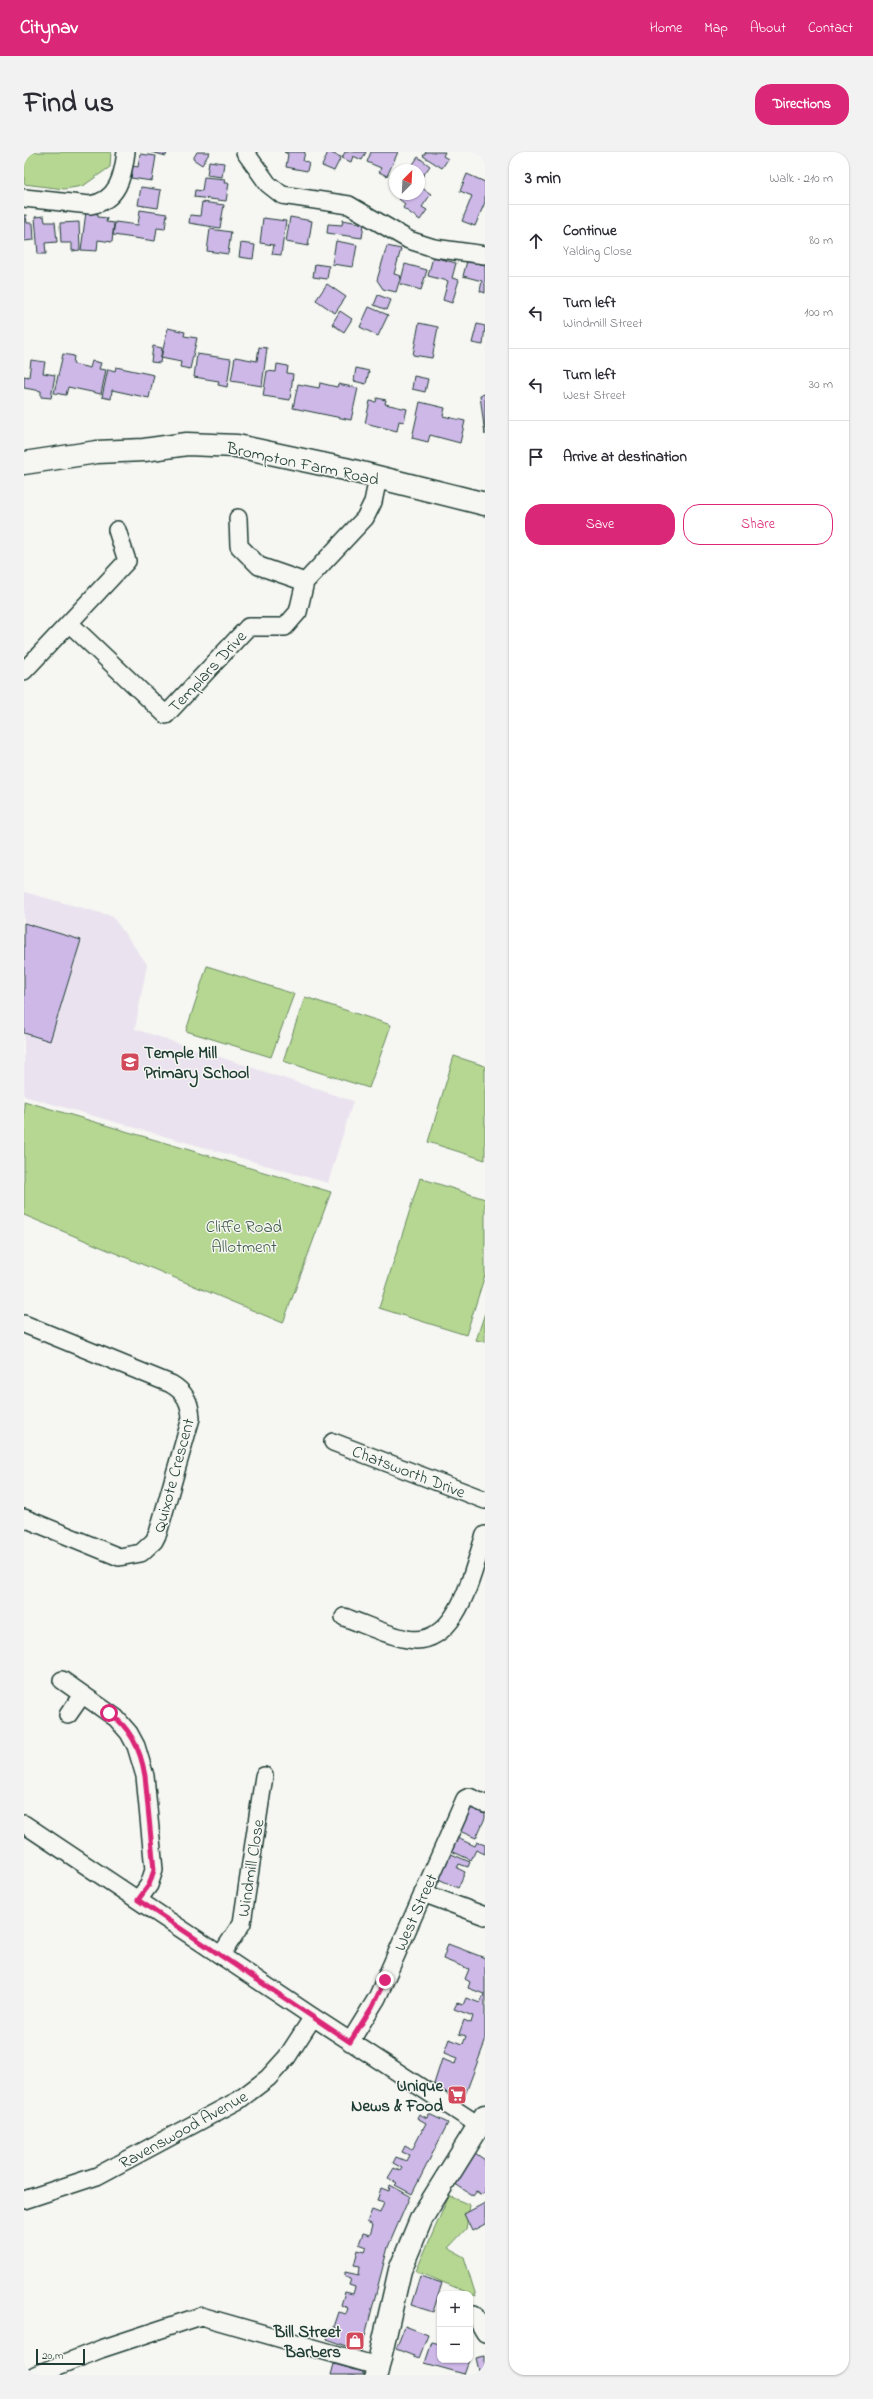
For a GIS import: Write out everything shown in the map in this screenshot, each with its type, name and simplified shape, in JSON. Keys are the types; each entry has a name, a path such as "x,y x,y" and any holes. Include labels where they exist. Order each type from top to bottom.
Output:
{"main road":[{"name":"Brompton Farm Road","path":"24,463 97,452 144,450 194,444 237,446 485,504"},
{"path":"376,2371 400,2270 422,2217 483,2121"}],"street":[{"path":"24,198 90,205 99,203 112,195 118,186 122,176 126,152"},
{"path":"245,152 268,184 282,195 349,205 409,240 434,248 485,255"},
{"path":"238,518 239,546 259,566 305,582 365,518 373,502 378,478"},
{"path":"24,671 127,561 117,530"},
{"name":"Templars Drive","path":"69,623 166,715 248,627 285,627 298,612 305,582"},
{"name":"Quixote Crescent","path":"24,1324 171,1384 184,1394 188,1401 191,1418 158,1533 154,1541 141,1553 119,1557 24,1518"},
{"name":"Chatsworth Drive","path":"333,1442 485,1500"},
{"path":"344,1617 408,1639 427,1638 436,1634 444,1629 456,1615 485,1535"},
{"path":"62,1680 113,1715 126,1728 136,1746 143,1764 154,1870 149,1885 138,1900"},
{"path":"68,1715 82,1695"},
{"name":"Windmill Close","path":"221,1955 242,1923 264,1776"},
{"name":"West Street","path":"350,2042 377,1998 466,1798 485,1804"},
{"path":"24,1824 350,2042 483,2121"},
{"path":"423,1893 485,1916"},
{"name":"Ravenswood Avenue","path":"24,2200 97,2176 239,2100 268,2078 287,2057 313,2017"},
{"path":"476,2312 485,2333"},
{"path":"35,2375 101,2349 201,2316 376,2371"}],"shaded area":[{"name":"Temple Mill Primary School","path":"24,892 112,916 147,964 135,1029 353,1101 328,1183 24,1096"}],"green space":[{"path":"24,152 111,152 110,167 83,186 64,189 24,184"},
{"path":"207,966 294,994 271,1057 186,1031"},
{"path":"305,997 391,1025 369,1088 283,1061"},
{"path":"454,1056 485,1066 485,1160 428,1142"},
{"name":"Cliffe Road Allotment","path":"24,1101 331,1192 283,1323 24,1215"},
{"path":"420,1178 485,1199 485,1275 466,1335 379,1308"},
{"path":"485,1313 485,1342 476,1340"},
{"path":"449,2196 470,2205 466,2229 448,2248 464,2257 476,2296 473,2295 473,2291 464,2291 416,2271"}],"building":[{"path":"151,152 167,152 166,156"},
{"path":"197,152 210,152 202,165 193,159"},
{"path":"284,152 305,152 303,161 309,162 307,171 286,167 288,154"},
{"path":"328,152 341,157 334,171 322,166"},
{"path":"345,152 366,152 362,160 353,156 351,162 342,158"},
{"path":"371,152 398,152 392,164 389,164 389,172 387,176 379,172 381,168 367,162"},
{"path":"426,152 445,152 443,156 448,159 442,168 423,156"},
{"path":"140,154 156,156 152,181 131,178 133,166 138,167"},
{"path":"418,157 430,166 425,173 425,164 413,164"},
{"path":"209,161 224,163 222,177 207,175"},
{"path":"467,174 485,182 485,202 475,226 462,221 472,196 460,191"},
{"path":"204,177 225,179 224,183 229,183 226,201 194,197 195,190 202,191"},
{"path":"141,187 161,190 158,208 138,205"},
{"path":"425,190 431,194 422,207 427,210 420,220 403,208 405,204 400,200 425,200"},
{"path":"202,202 224,205 220,228 189,223 190,215 200,216"},
{"path":"140,210 167,214 165,229 157,228 155,241 113,235 115,222 138,225"},
{"path":"86,212 98,214 98,217 107,218 106,222 114,223 112,242 98,240 97,251 81,250"},
{"path":"24,215 26,215 27,223 33,223 34,240 24,241"},
{"path":"44,216 45,222 55,222 57,242 45,243 46,254 38,254 35,217"},
{"path":"290,217 312,221 308,246 286,242"},
{"path":"263,218 286,221 281,255 272,254 274,245 260,243"},
{"path":"343,220 364,224 362,238 327,233 328,224 342,225"},
{"path":"79,222 80,250 72,251 72,243 61,243 60,223"},
{"path":"210,229 231,232 228,254 207,251"},
{"path":"336,241 357,245 353,267 332,264"},
{"path":"241,243 255,245 253,259 239,257"},
{"path":"387,246 401,249 394,274 401,276 396,292 383,289 377,280"},
{"path":"433,257 456,263 452,278 459,280 452,303 443,300 448,281 428,276"},
{"path":"467,261 485,265 485,293 480,291 482,281 463,276"},
{"path":"315,264 329,266 327,279 313,277"},
{"path":"405,264 427,270 421,290 400,284"},
{"path":"327,284 346,297 335,313 316,300"},
{"path":"378,295 391,300 387,310 374,305"},
{"path":"369,307 388,315 378,336 360,327"},
{"path":"340,311 352,319 344,332 332,324"},
{"path":"419,323 438,327 432,358 413,355"},
{"path":"477,324 485,326 483,345 472,343"},
{"path":"168,328 185,332 184,336 197,338 190,369 180,367 181,362 161,358"},
{"path":"153,346 162,348 160,363 151,362"},
{"path":"259,347 267,348 262,386 231,381 235,357 257,361"},
{"path":"63,354 74,356 73,364 90,368 92,361 101,363 99,369 106,370 101,394 68,387 66,395 54,393"},
{"path":"197,354 231,359 227,387 218,385 219,381 194,377"},
{"path":"31,360 45,362 43,373 55,375 51,398 41,397 41,391 24,388 24,376 29,377"},
{"path":"277,364 288,366 287,373 293,374 290,400 263,396 267,371 276,372"},
{"path":"116,367 154,375 149,398 112,390 111,399 102,397 108,369 115,371"},
{"path":"356,368 369,371 366,384 354,381"},
{"path":"414,376 428,379 425,392 412,389"},
{"path":"320,383 337,387 338,384 358,388 351,420 293,408 298,384 319,388"},
{"path":"485,394 485,435 480,395"},
{"path":"377,398 386,400 385,404 407,409 404,422 399,421 397,431 365,423 370,401 376,402"},
{"path":"420,402 445,408 443,416 465,421 460,443 430,435 428,442 412,438"},
{"path":"24,923 81,940 50,1041 24,1033"},
{"path":"471,1800 485,1807 485,1818 476,1838 457,1830"},
{"path":"455,1837 475,1846 477,1842 485,1845 485,1854 476,1850 471,1860 449,1850"},
{"path":"442,1850 470,1862 468,1867 459,1864 457,1868 465,1872 458,1888 430,1875"},
{"path":"448,1944 485,1958 485,2042 462,2103 434,2084 442,2059 455,2064 457,2058 444,2053 449,2039 463,2044 466,2036 459,2034 464,2020 471,2023 473,2016 454,2009 457,2003 463,2005 466,1998 480,2003 484,1994 468,1988 470,1982 465,1979 469,1969 443,1959"},
{"path":"419,2114 427,2118 429,2114 448,2123 412,2194 395,2185 397,2183 388,2178 394,2168 400,2171 402,2168 393,2163 396,2157 406,2161 409,2155 402,2152 405,2146 412,2150 426,2123 417,2118"},
{"path":"475,2153 485,2160 485,2191 482,2195 477,2191 473,2196 454,2183"},
{"path":"390,2185 410,2196 388,2247 361,2351 327,2339 330,2329 340,2332 341,2329 334,2327 339,2312 346,2314 348,2308 341,2305 345,2292 353,2294 355,2287 349,2285 351,2279 345,2277 345,2272 359,2275 360,2266 354,2265 358,2250 365,2252 367,2247 359,2244 363,2233 370,2235 373,2225 367,2222 372,2210 380,2213 384,2203 377,2201 381,2188 389,2191"},
{"path":"485,2203 485,2224 472,2231 464,2214"},
{"path":"420,2276 442,2283 440,2291 437,2291 437,2299 433,2312 411,2305"},
{"path":"405,2326 428,2335 419,2358 396,2349"},
{"path":"432,2342 437,2343 437,2363 468,2363 464,2374 425,2363"},
{"path":"485,2356 485,2375 480,2375 476,2358"},
{"path":"334,2364 363,2372 363,2375 331,2375"}],"place":[{"name":"Temple Mill Primary School","path":"130,1062"},
{"name":"Unique News & Food","path":"457,2095"},
{"name":"Bill Street Barbers","path":"355,2341"}],"route":[{"path":"109,1713 126,1728 133,1739 140,1752 145,1776 154,1870 149,1885 138,1900 350,2042 372,2007 385,1980"}]}
